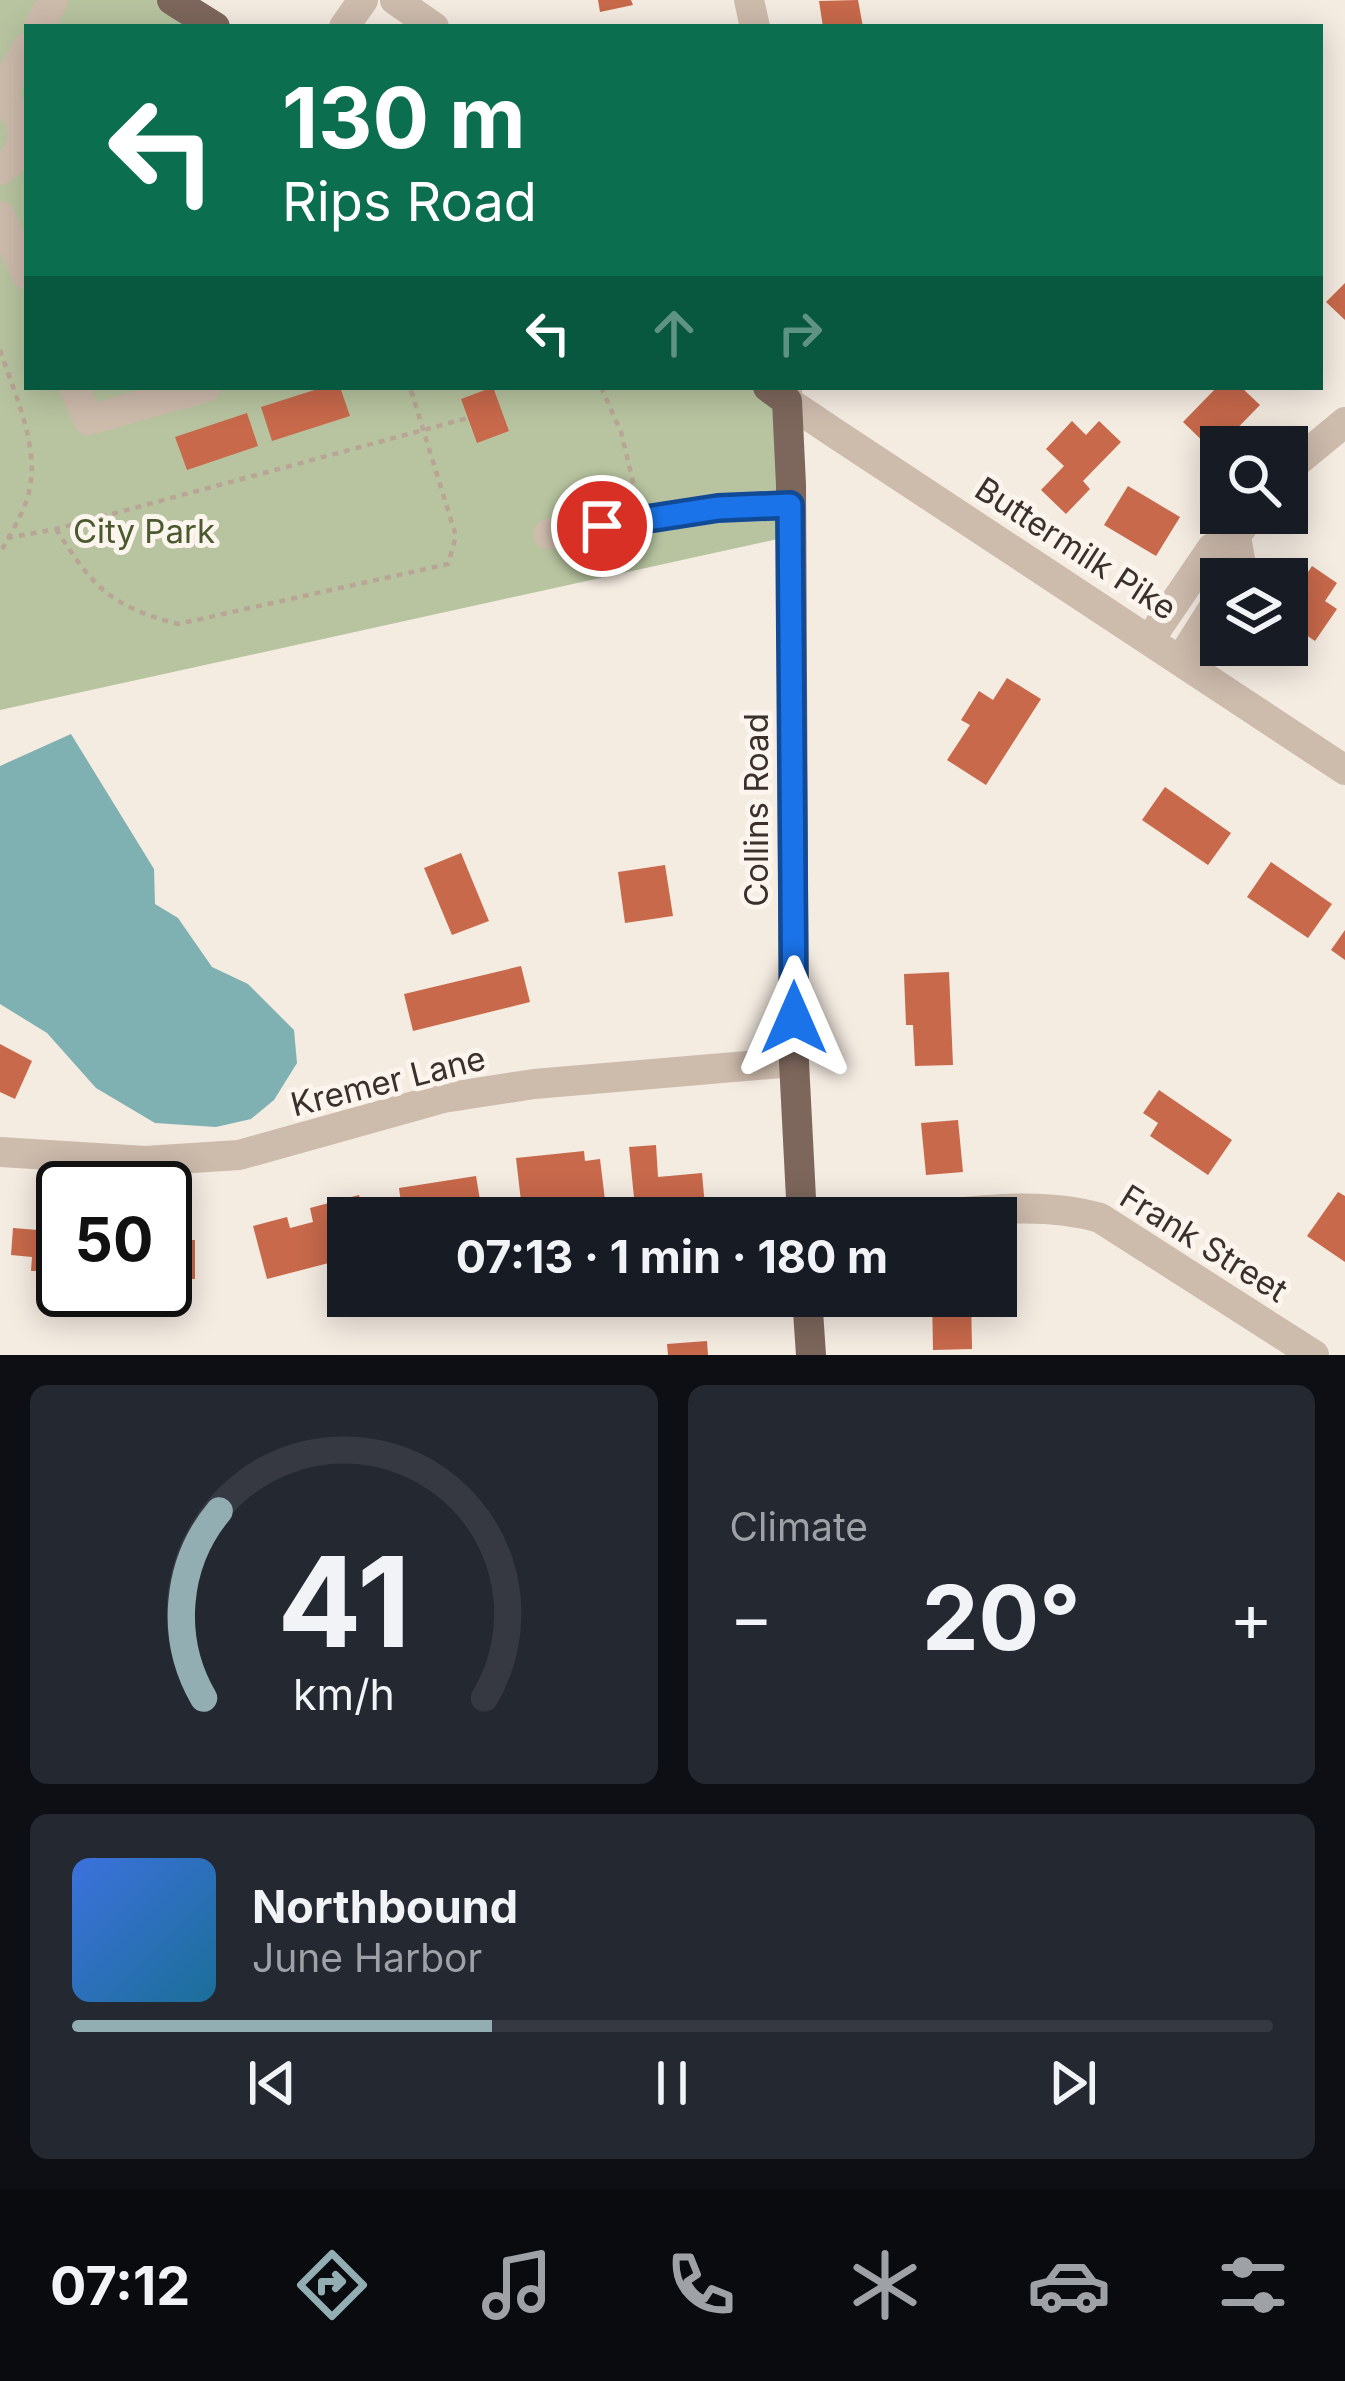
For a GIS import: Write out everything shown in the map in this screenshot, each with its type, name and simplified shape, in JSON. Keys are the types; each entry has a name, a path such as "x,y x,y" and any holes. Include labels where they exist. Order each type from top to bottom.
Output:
{"main road":[{"path":"172,0 210,24"},
{"name":"Collins Road","path":"781,392 790,505 794,1062 801,1197"},
{"path":"808,1317 811,1355"}],"street":[{"path":"394,0 430,24"},
{"path":"0,170 13,162 23,139 19,115 0,98 24,54"},
{"path":"0,216 24,268"},
{"path":"75,390 88,420 195,390"},
{"name":"Buttermilk Pike","path":"781,392 1345,770"},
{"path":"1308,453 1345,422"},
{"path":"548,534 718,508 790,505"},
{"path":"1150,639 1212,548 1231,534"},
{"path":"1181,659 1200,629"},
{"name":"Kremer Lane","path":"0,1152 145,1161 239,1155 443,1098 534,1084 794,1062"},
{"name":"Frank Street","path":"1017,1210 1074,1210 1100,1218 1314,1355"}],"path":[{"path":"0,350 28,437 32,477 28,496 0,553"},
{"path":"56,529 81,568 113,600 178,624 448,564 456,536 411,390"},
{"path":"602,390 621,432 636,494"},
{"path":"8,538 468,418"}],"green space":[{"name":"City Park","path":"0,0 172,0 210,24 24,24 24,390 772,390 787,401 791,536 0,710"}],"water":[{"path":"71,734 154,869 155,904 178,918 212,967 248,984 294,1030 297,1063 274,1100 251,1119 216,1127 155,1123 96,1088 47,1033 0,1004 0,766"}],"building":[{"path":"598,0 631,0 633,5 600,12"},
{"path":"858,0 862,24 823,24 819,1"},
{"path":"1345,283 1345,320 1326,302"},
{"path":"315,390 341,390 350,416 272,441 261,407"},
{"path":"494,390 509,431 477,443 461,399"},
{"path":"1214,390 1244,390 1260,405 1239,426 1200,426 1200,438 1183,422"},
{"path":"247,413 258,446 187,470 175,437"},
{"path":"1072,421 1086,435 1099,421 1121,442 1083,481 1090,489 1066,514 1041,490 1064,466 1046,449"},
{"path":"1128,486 1180,517 1156,556 1104,525"},
{"path":"1312,566 1337,583 1325,601 1337,609 1315,641 1308,636 1308,572"},
{"path":"1007,678 1041,699 986,785 947,760 970,725 961,720 979,691 993,700"},
{"path":"1165,787 1231,833 1208,865 1142,820"},
{"path":"461,853 489,921 452,935 424,868"},
{"path":"1271,862 1332,904 1308,938 1247,897"},
{"path":"665,865 673,916 625,923 618,872"},
{"path":"1345,930 1345,960 1331,950"},
{"path":"521,966 530,1002 413,1031 404,994"},
{"path":"949,972 953,1065 915,1066 913,1025 906,1025 904,974"},
{"path":"0,1044 32,1061 15,1099 0,1092"},
{"path":"1159,1090 1232,1140 1208,1175 1150,1136 1158,1123 1143,1113"},
{"path":"958,1120 963,1172 926,1175 921,1123"},
{"path":"656,1145 658,1177 702,1173 704,1197 634,1197 629,1147"},
{"path":"584,1151 585,1161 600,1159 605,1197 520,1197 516,1158"},
{"path":"476,1176 480,1197 400,1197 399,1188"},
{"path":"1338,1192 1345,1196 1345,1262 1307,1236"},
{"path":"327,1203 327,1263 267,1279 253,1226 287,1217 290,1228 313,1222 310,1208"},
{"path":"13,1228 36,1230 36,1271 31,1271 32,1257 11,1255"},
{"path":"192,1240 195,1240 192,1279"},
{"path":"932,1317 971,1317 972,1349 933,1350"},
{"path":"707,1341 708,1355 668,1355 667,1344"}],"route":[{"path":"602,526 718,508 790,505 794,1018"}]}
